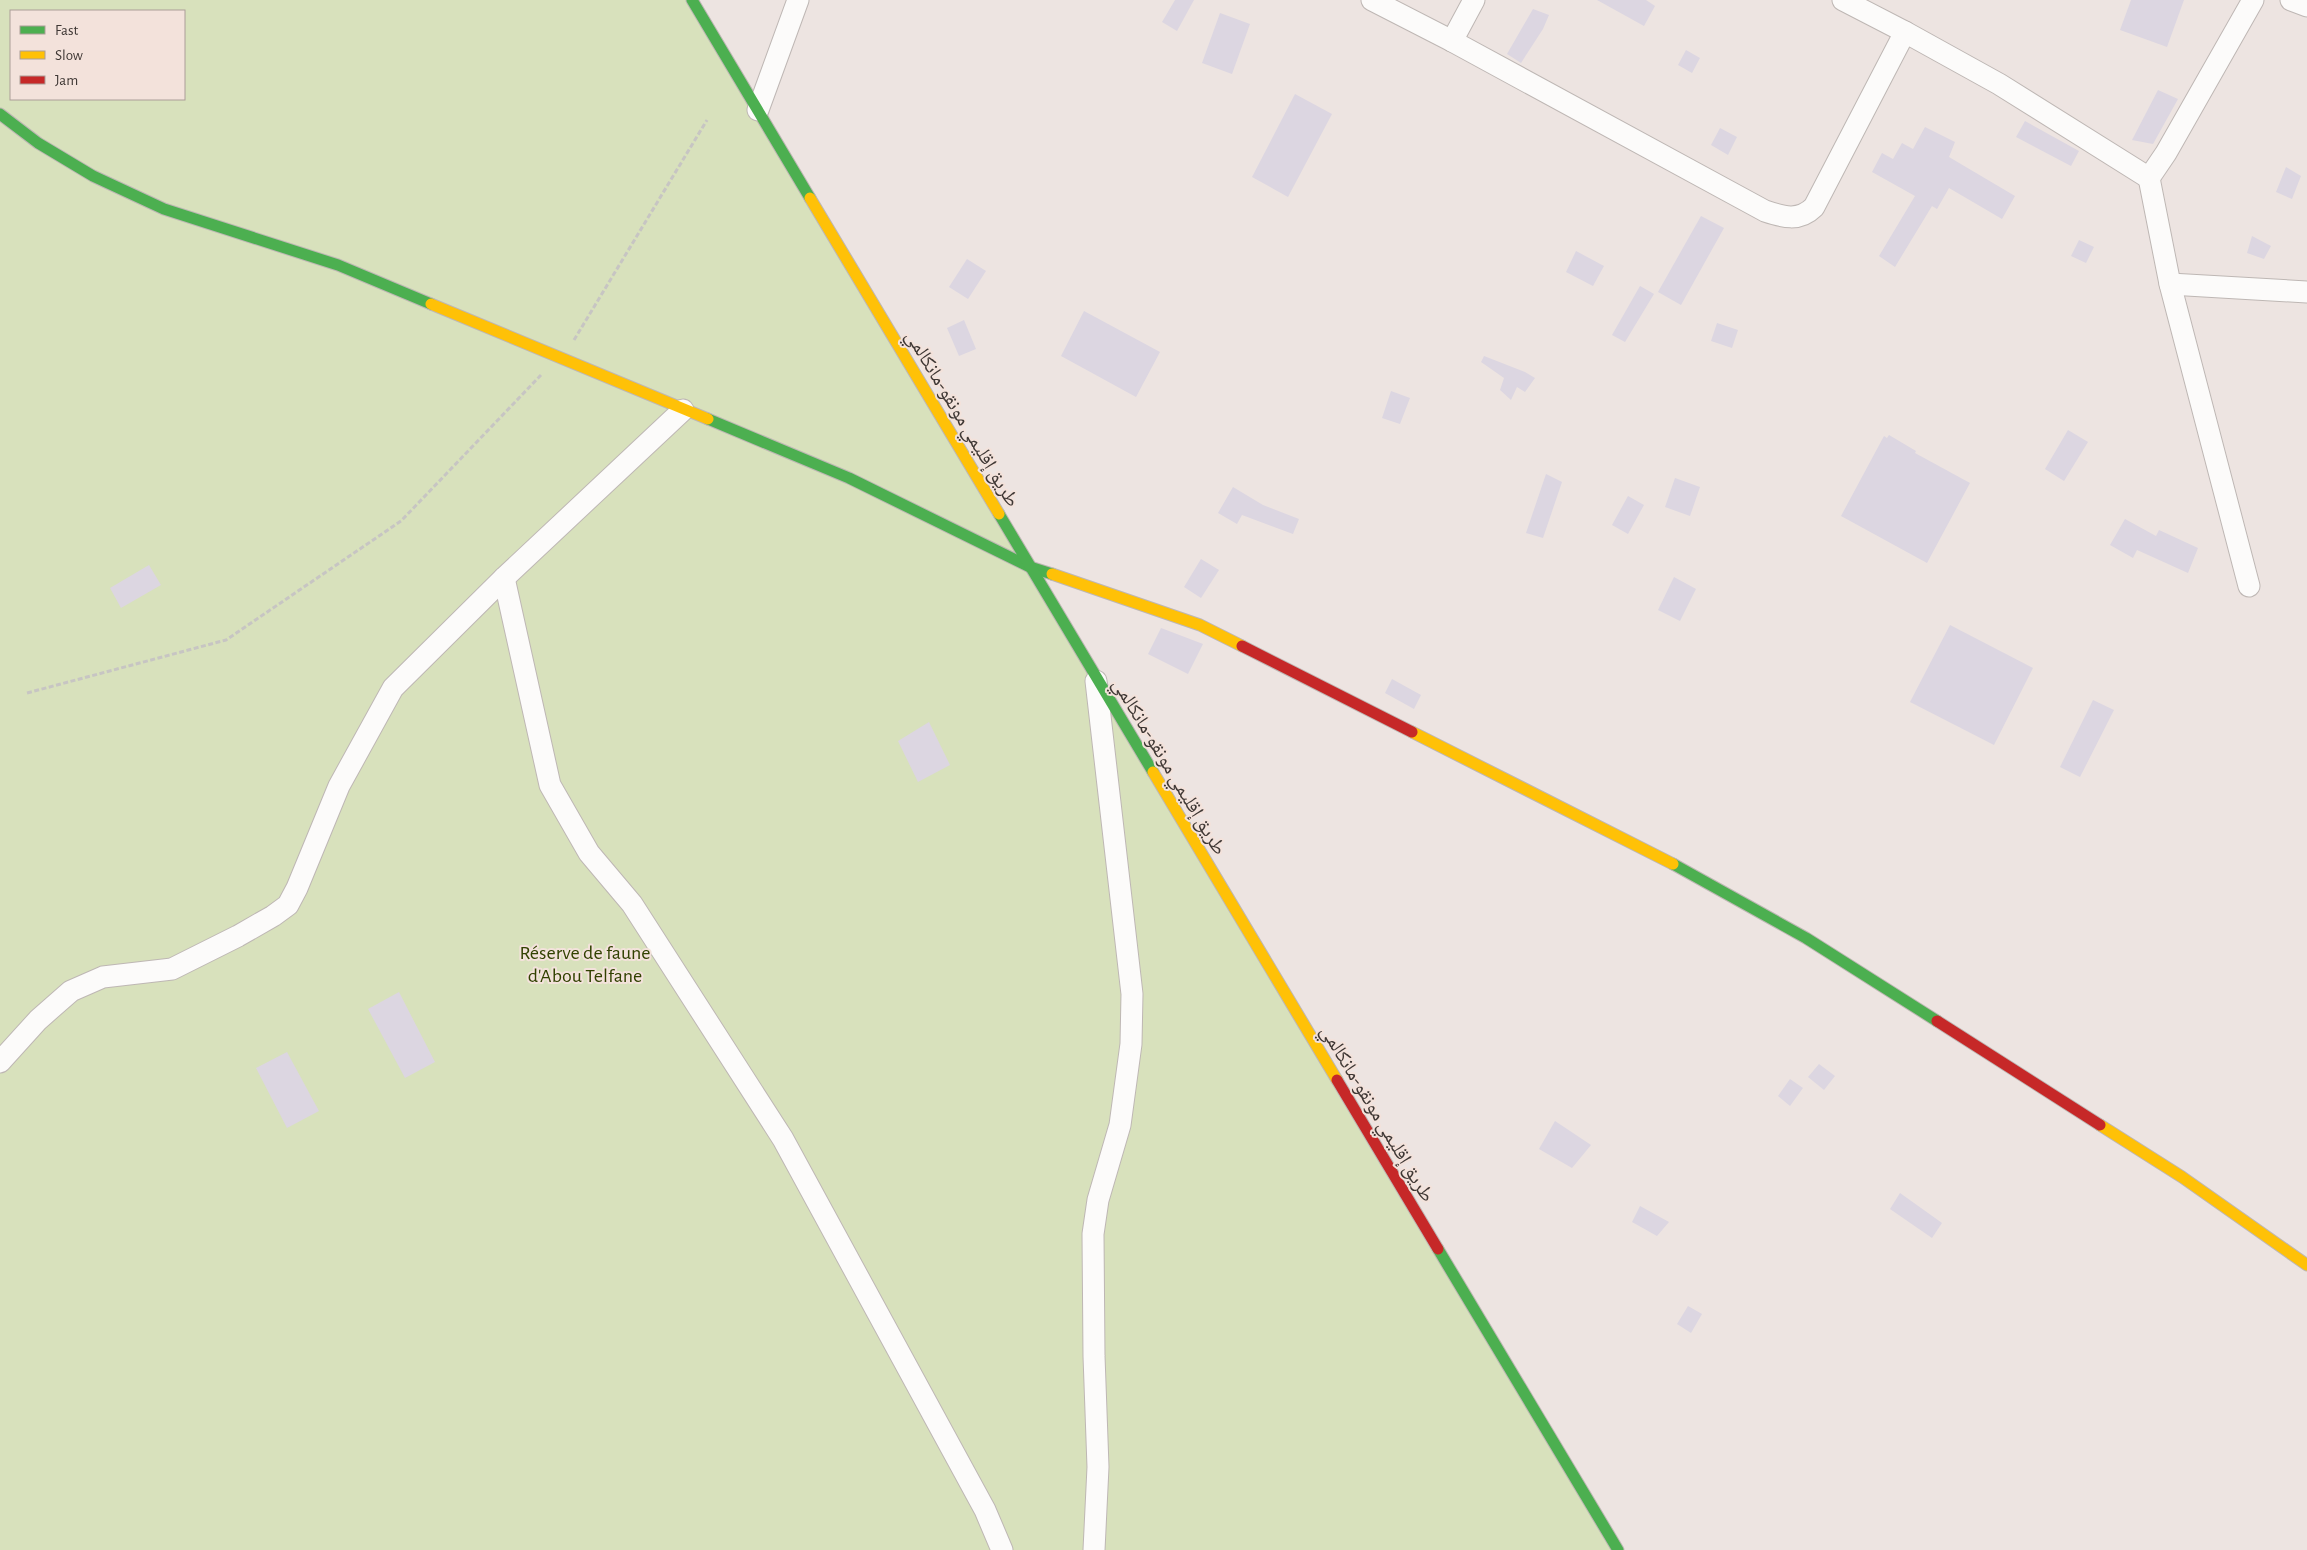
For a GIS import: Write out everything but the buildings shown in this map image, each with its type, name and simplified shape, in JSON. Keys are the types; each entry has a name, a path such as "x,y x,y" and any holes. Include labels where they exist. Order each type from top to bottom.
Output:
{"main road":[{"name":"طريق إقليمي مونقو-مانكالمي","path":"692,0 1618,1550"},
{"path":"0,114 38,143 93,176 164,209 338,265 849,478 1030,567 1200,625 1644,848 1806,938 2182,1177 2307,1265"}],"street":[{"path":"758,110 798,0"},
{"path":"1372,0 1452,41 1765,211 1788,218 1804,216 1814,207 1906,32"},
{"path":"1452,41 1474,0"},
{"path":"1843,0 1906,32 1998,84 2149,178"},
{"path":"2249,586 2170,284 2149,178 2166,154 2254,0"},
{"path":"2291,0 2307,6"},
{"path":"2170,284 2307,292"},
{"path":"0,1062 38,1020 71,991 103,977 172,969 238,936 288,905 297,888 339,786 393,688 504,578 683,410"},
{"path":"504,578 550,785 589,853 632,904 782,1139 985,1510 1002,1550"},
{"path":"1094,1550 1098,1467 1094,1356 1093,1234 1098,1200 1120,1125 1130,1044 1132,994 1096,678"}],"path":[{"path":"27,693 226,640 401,521 575,340 707,120"}],"green space":[{"name":"Réserve de faune d'Abou Telfane","path":"0,0 692,0 1618,1550 0,1550"}],"traffic: fast":[{"path":"692,0 810,198"},
{"path":"0,114 38,143 93,176 164,209 338,265 431,304"},
{"path":"708,419 849,478 1030,567 1052,574"},
{"path":"999,514 1153,772"},
{"path":"1673,864 1806,938 1937,1021"},
{"path":"1438,1249 1618,1550"}],"traffic: slow":[{"path":"810,198 999,514"},
{"path":"431,304 708,419"},
{"path":"1052,574 1200,625 1242,646"},
{"path":"1412,732 1673,864"},
{"path":"1153,772 1337,1080"},
{"path":"2100,1125 2182,1177 2307,1265"}],"traffic: jam":[{"path":"1242,646 1412,732"},
{"path":"1937,1021 2100,1125"},
{"path":"1337,1080 1438,1249"}]}
